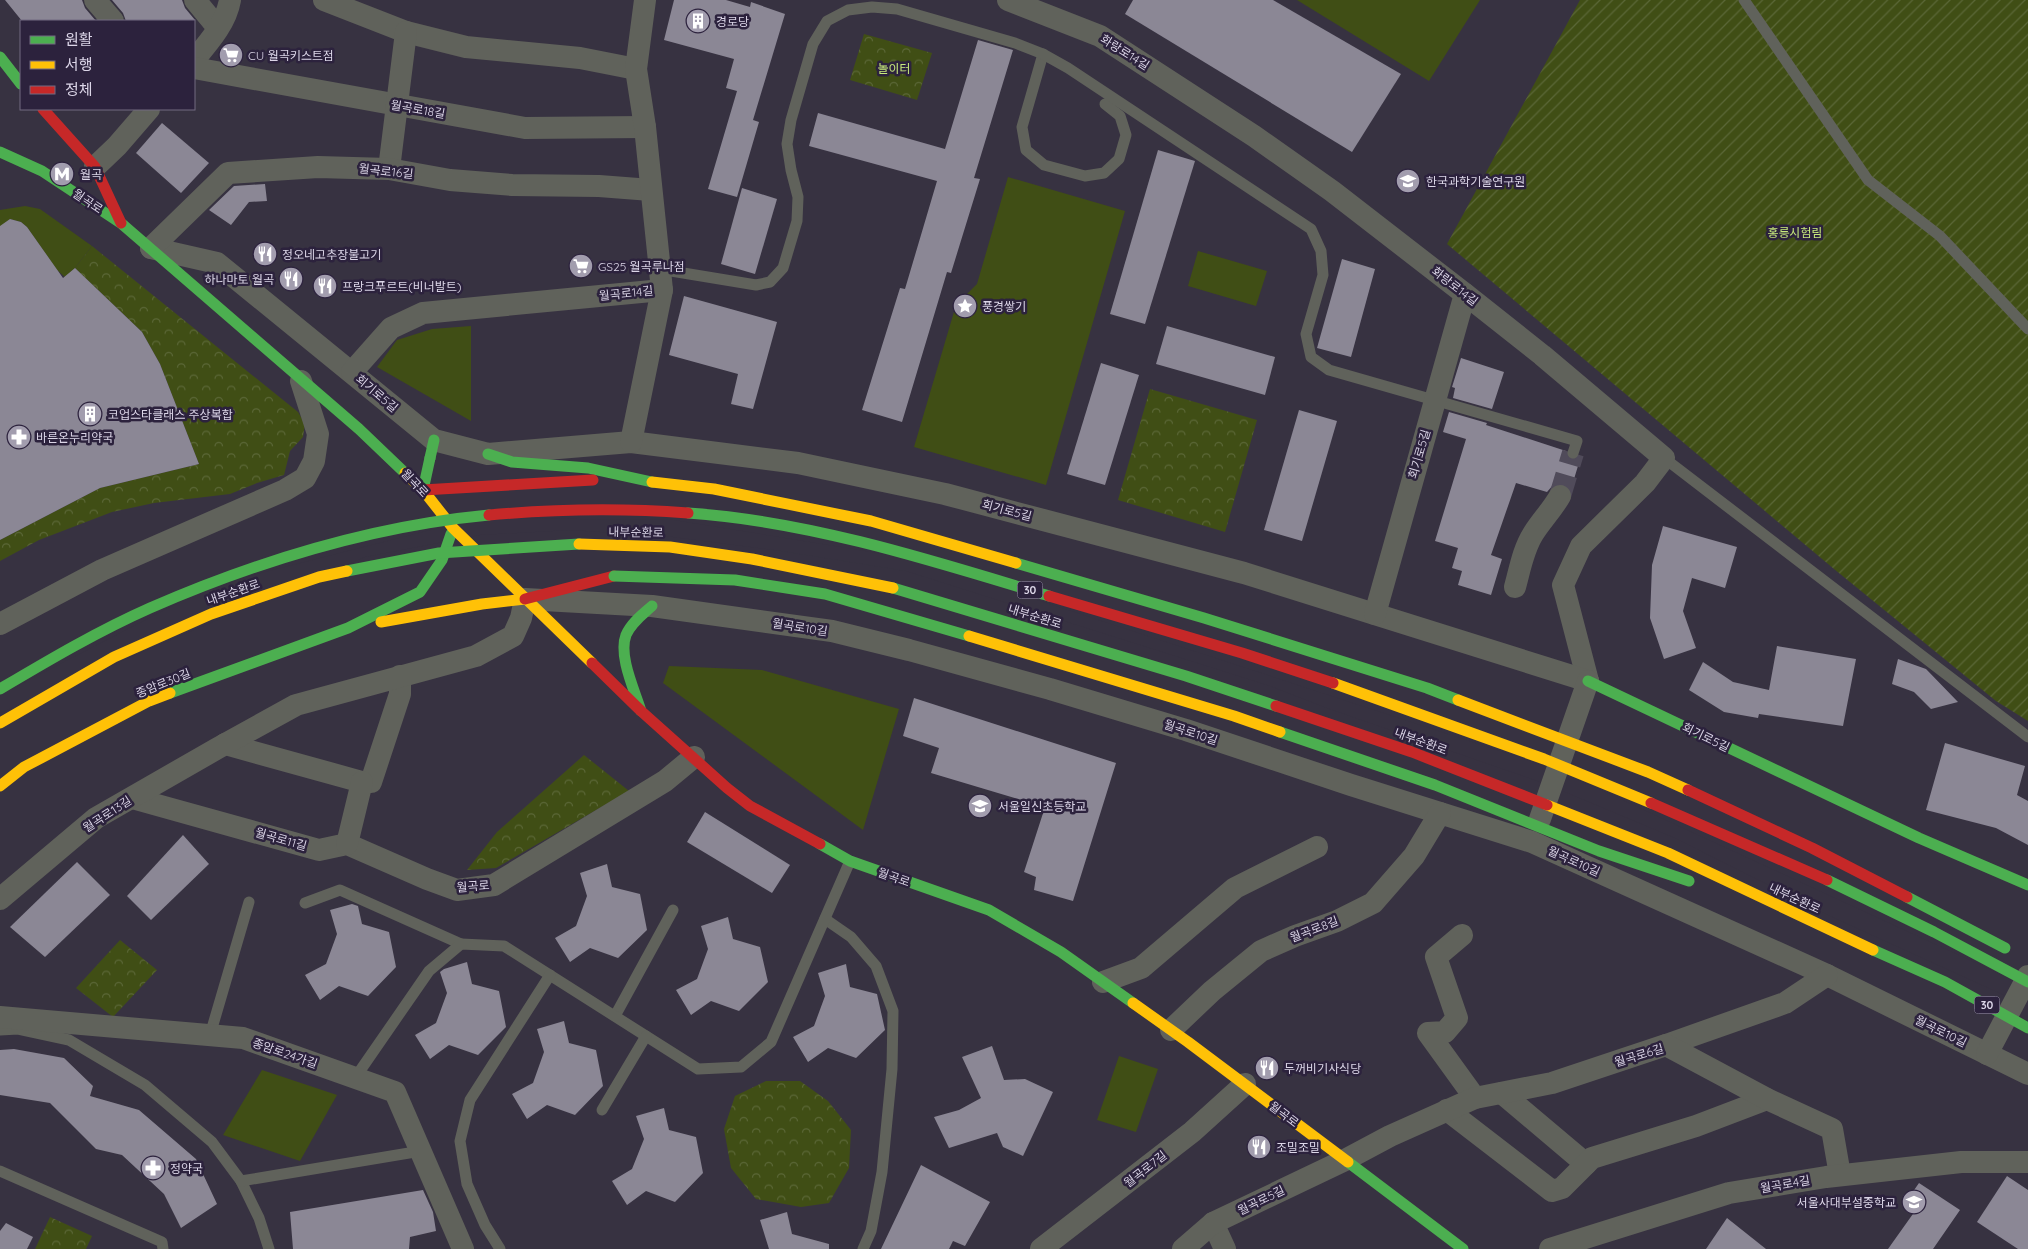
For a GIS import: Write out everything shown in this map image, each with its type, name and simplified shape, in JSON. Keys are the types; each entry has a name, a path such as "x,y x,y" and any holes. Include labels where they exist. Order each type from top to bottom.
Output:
{"main road":[{"path":"0,57 18,80"},
{"name":"월곡로","path":"44,110 95,167 122,224"},
{"name":"월곡로","path":"0,152 42,170 122,224 301,381 359,429 423,490 452,528 641,711 750,806 850,862 989,910 1061,952 1245,1084 1463,1249"},
{"path":"432,449 423,490 593,480 652,482 714,489 871,521 1204,618 1427,688 1648,772 1770,827 2024,966"},
{"path":"488,454 512,462 588,468 652,482"},
{"name":"내부순환로","path":"0,689 74,646 140,612 228,574 336,541 433,522 500,513 633,509 685,512 771,522 895,550 980,575 1237,652 1429,717 1549,763 1718,832 1895,914 2028,982"},
{"name":"종암로30길","path":"0,786 24,767 149,701 348,628 420,592 442,560 452,528"},
{"name":"내부순환로","path":"0,723 114,657 211,614 319,577 439,553 577,544 670,547 752,559 886,586 1186,676 1412,752 1668,853 1945,982 2028,1028"},
{"name":"종암로30길","path":"348,628 482,604 525,599 614,576 735,580 825,594 1234,716 1435,785 1599,851 1667,872 1704,886"},
{"path":"641,711 624,655 623,644 627,634 652,606"},
{"path":"0,676 74,646"},
{"name":"회기로5길","path":"1588,681 1918,838 2028,885"},
{"path":"1750,905 1945,982"}],"street":[{"path":"95,0 112,20"},
{"path":"194,0 218,28"},
{"path":"195,59 228,12 230,0"},
{"path":"324,0 406,32 466,47 580,58 636,69"},
{"name":"월곡로14길","path":"352,372 392,328 422,313 660,280 645,127 636,69 645,0"},
{"name":"화랑로14길","path":"1008,0 1100,36 1254,136 1332,192 1465,294 1542,355 1664,458"},
{"path":"389,169 406,32"},
{"name":"월곡로18길","path":"195,68 525,128 645,127"},
{"path":"95,167 117,146 148,110"},
{"name":"월곡로16길","path":"151,248 228,173 318,167 389,169 450,180 494,184 651,190"},
{"name":"회기로5길","path":"151,248 217,263 352,372 432,449 488,454 631,442 798,463 945,494 1244,573 1588,681"},
{"path":"631,442 660,280"},
{"name":"회기로5길","path":"1375,614 1465,294"},
{"path":"0,624 102,570 285,490 305,478 314,461 318,434 301,381"},
{"path":"1532,842 1588,681 1564,585 1581,546 1645,483 1664,458"},
{"path":"1515,586 1524,554 1532,536 1542,521 1553,510 1560,496"},
{"name":"월곡로10길","path":"525,599 652,606 832,631 1050,689 1186,730 1532,842 1827,975 2028,1074"},
{"name":"월곡로13길","path":"0,898 96,818 225,744 296,706 476,656 513,636 522,618 525,599"},
{"path":"225,744 362,782 371,782 400,694 400,676"},
{"name":"월곡로","path":"347,844 457,890 494,885 665,781 694,757"},
{"path":"347,844 362,782"},
{"name":"월곡로11길","path":"132,798 320,850 347,844"},
{"name":"월곡로8길","path":"1171,1030 1212,991 1262,952 1296,936 1337,921 1373,902 1414,856 1440,813"},
{"path":"1103,982 1141,968 1235,888 1317,847"},
{"path":"1462,934 1436,957 1458,1018 1445,1032 1428,1033 1475,1098"},
{"path":"1987,1054 2024,966"},
{"path":"1666,1045 1784,1003 1827,975"},
{"name":"종암로24가길","path":"0,1017 243,1038 395,1092 463,1249"},
{"name":"월곡로6길","path":"1345,1160 1390,1136 1475,1098 1552,1083 1666,1045 1767,1099 1832,1129 1840,1175"},
{"name":"월곡로7길","path":"1041,1249 1192,1132 1245,1084"},
{"path":"1502,1093 1586,1164"},
{"path":"1447,1110 1552,1191 1562,1188 1592,1158 1696,1126 1767,1099"},
{"name":"월곡로5길","path":"1184,1249 1213,1223 1345,1160"},
{"name":"월곡로4길","path":"1550,1249 1729,1193 1840,1175 1961,1162 2028,1162"},
{"path":"1213,1223 1225,1249"}],"lane":[{"path":"1744,0 1868,180 1940,236 2028,329"},
{"path":"660,280 756,285 770,282 783,268 797,221 798,197 791,170 788,144 791,120 812,44 827,20 848,10 872,7 897,10 1015,43 1043,54 1068,68 1312,230 1321,251 1323,275 1306,334 1311,357 1329,370 1577,441 1573,454"},
{"path":"1043,54 1022,127 1026,150 1044,165 1085,176 1104,173 1119,158 1126,135 1120,116 1104,104"},
{"path":"1664,458 2028,736"},
{"path":"305,903 340,890 461,944 504,946 698,1069 741,1067 771,1042 850,862"},
{"path":"210,1035 249,902"},
{"path":"615,1016 673,910"},
{"path":"825,920 851,937 876,966 893,1011 892,1069 882,1172 871,1231 863,1249"},
{"path":"356,1078 429,971 461,944"},
{"path":"500,1249 485,1225 467,1184 460,1142 470,1100 550,975"},
{"path":"0,1030 18,1029 69,1040 144,1085 212,1142 241,1181 259,1218 268,1249"},
{"path":"602,1110 646,1036"},
{"path":"241,1181 421,1151"},
{"path":"0,1170 162,1242 163,1249"}],"green space":[{"path":"1297,0 1480,0 1429,81"},
{"name":"홍릉시험림","path":"1580,0 2028,0 2028,721 1996,701 1834,569 1447,244"},
{"name":"놀이터","path":"864,34 932,53 917,100 850,80"},
{"path":"1008,177 1125,211 1046,485 914,447 956,305 977,284"},
{"path":"25,206 40,209 92,246 75,268 65,277 57,270 27,227 21,222 10,219 0,227 0,210"},
{"path":"92,246 298,412 305,424 303,437 290,451 284,475 230,494 154,503 112,512 39,540 0,561 0,540 100,488 199,464 160,364 142,332 75,268"},
{"path":"1198,251 1267,271 1256,306 1188,286"},
{"path":"471,326 471,421 377,367 397,340 432,329"},
{"path":"1150,389 1257,420 1225,532 1118,500"},
{"path":"669,666 762,670 899,709 863,830 663,683"},
{"path":"584,755 629,791 496,868 467,870 497,832"},
{"path":"120,940 157,970 113,1017 76,988"},
{"path":"1119,1056 1158,1069 1136,1132 1097,1120"},
{"path":"262,1070 337,1095 300,1161 223,1135"},
{"path":"766,1081 800,1081 828,1101 851,1130 849,1168 829,1203 801,1207 756,1199 731,1168 724,1129 735,1096"},
{"path":"50,1217 92,1236 86,1249 35,1249"}],"pier":[{"path":"478,518 674,520 909,558 1555,769 2028,987 2028,1006 1830,916 1675,838 1546,784 1324,707 1270,686 906,571 781,551 673,537 571,530 480,535 365,557 0,713 0,695 213,585"}],"building":[{"path":"5,0 82,0 85,8 95,20 21,20"},
{"path":"112,0 182,0 185,8 195,20 126,20 123,13"},
{"path":"674,0 726,0 750,7 751,2 785,14 753,120 759,122 737,197 708,189 737,91 726,88 734,59 664,40"},
{"path":"1133,0 1273,0 1401,74 1352,152 1125,14"},
{"path":"978,40 1013,50 974,178 980,179 951,273 947,272 902,422 862,410 900,288 905,289 937,181 809,146 818,113 945,149"},
{"path":"162,123 209,163 181,193 136,153"},
{"path":"1158,150 1195,161 1145,324 1110,314"},
{"path":"265,184 267,201 249,202 231,225 209,210 234,186"},
{"path":"742,188 777,199 755,274 721,264"},
{"name":"코업스타클래스 주상복합","path":"10,219 21,222 27,227 63,278 75,268 142,332 160,364 199,464 100,488 0,540 0,226"},
{"path":"1342,259 1375,269 1351,357 1317,348"},
{"path":"684,296 777,322 753,409 731,404 738,374 669,355"},
{"path":"1167,326 1275,357 1265,395 1156,364"},
{"path":"1461,358 1504,372 1492,409 1453,398 1455,388 1452,387"},
{"path":"1101,363 1139,375 1105,485 1067,474"},
{"path":"1299,410 1337,421 1302,541 1264,530"},
{"path":"1449,412 1487,423 1486,425 1566,451 1567,458 1571,460 1581,456 1571,489 1560,483 1553,485 1547,492 1516,483 1491,555 1502,559 1491,595 1458,585 1462,571 1452,568 1458,548 1435,541 1466,439 1443,432"},
{"path":"1663,526 1737,547 1725,588 1692,578 1683,611 1696,648 1664,659 1650,618 1652,565"},
{"path":"1777,646 1856,659 1843,726 1759,714 1758,718 1724,712 1689,690 1703,662 1733,682 1769,690"},
{"path":"1898,659 1926,669 1958,702 1931,709 1914,692 1892,684"},
{"path":"914,698 1116,763 1073,901 1034,890 1036,877 1024,872 1045,807 931,773 939,748 903,736"},
{"path":"1945,743 2025,766 2017,795 2028,801 2028,845 1996,828 1926,810"},
{"path":"705,812 790,865 772,893 687,842"},
{"path":"183,835 209,864 151,920 127,896"},
{"path":"77,862 110,895 45,957 10,927"},
{"path":"607,864 612,887 640,894 647,930 618,958 590,948 570,962 555,938 576,926 587,896 580,873"},
{"path":"352,904 358,906 362,924 389,932 396,967 368,996 339,986 320,1000 305,975 326,964 337,934 330,910"},
{"path":"728,917 733,939 760,947 768,982 739,1011 711,1001 691,1015 676,990 697,979 708,949 701,926"},
{"path":"467,962 472,984 499,991 506,1027 478,1055 449,1045 430,1059 415,1035 436,1023 447,993 440,972"},
{"path":"846,964 850,987 877,994 885,1030 856,1058 828,1048 808,1062 793,1037 814,1026 825,996 818,973"},
{"path":"564,1021 569,1043 596,1050 603,1086 575,1115 547,1105 527,1119 512,1094 533,1083 544,1052 537,1029"},
{"path":"992,1046 1004,1080 1025,1079 1053,1092 1023,1156 1003,1147 997,1133 949,1148 934,1117 959,1110 981,1098 962,1057"},
{"path":"14,1049 64,1058 93,1086 90,1096 139,1110 196,1159 217,1204 181,1228 164,1194 122,1155 96,1149 50,1103 0,1095 0,1050"},
{"path":"664,1108 669,1130 696,1137 703,1173 675,1202 646,1191 627,1205 612,1181 632,1169 644,1139 636,1116"},
{"path":"921,1165 990,1202 965,1246 953,1241 949,1249 881,1249"},
{"path":"2007,1176 2028,1190 2028,1249 2018,1249 1977,1222"},
{"path":"1919,1183 1960,1210 1933,1249 1888,1249 1915,1211 1905,1203"},
{"path":"423,1190 433,1212 436,1231 410,1237 409,1249 293,1249 290,1212"},
{"path":"787,1212 792,1234 829,1244 829,1249 769,1249 760,1220"},
{"path":"1727,1218 1766,1249 1706,1249"},
{"path":"6,1223 33,1237 27,1249 0,1249 0,1231"}],"tunnel":[{"path":"1560,496 1573,453"}],"traffic: fast":[{"path":"0,57 20,83"},
{"path":"0,152 42,171 122,224 359,429 405,473"},
{"path":"430,458 434,440"},
{"path":"488,454 512,462 588,468 652,482"},
{"path":"423,490 430,458"},
{"path":"688,513 734,517 779,524 871,544 1049,596"},
{"path":"0,689 112,626 150,608 232,575 316,548 359,537 445,520 489,515"},
{"path":"170,693 348,628 420,592 442,560 451,534"},
{"path":"347,571 439,553 579,544"},
{"path":"1016,563 1204,618 1427,688 1458,700"},
{"path":"614,576 735,580 825,594 969,636"},
{"path":"893,588 1186,676 1276,706"},
{"path":"641,711 626,663 624,643 626,635 637,619 652,606"},
{"path":"1588,681 1919,838 2028,885"},
{"path":"1280,732 1435,785 1599,851 1689,881"},
{"path":"820,844 850,861 989,910 1061,952 1133,1003"},
{"path":"1827,880 1934,932 2028,982"},
{"path":"1907,897 2005,948"},
{"path":"1873,950 1945,982 2028,1028"},
{"path":"1348,1162 1463,1249"}],"traffic: slow":[{"path":"405,473 423,490 453,528 592,663"},
{"path":"652,482 714,489 871,521 1016,563"},
{"path":"579,544 670,547 752,559 893,588"},
{"path":"0,723 114,657 211,614 319,577 347,571"},
{"path":"381,622 482,604 525,599"},
{"path":"969,636 1234,716 1280,732"},
{"path":"1333,683 1544,759 1651,803"},
{"path":"0,786 24,767 149,701 170,693"},
{"path":"1458,700 1648,772 1688,790"},
{"path":"1547,805 1668,853 1873,950"},
{"path":"1133,1003 1348,1162"}],"traffic: jam":[{"path":"44,110 95,167 121,223"},
{"path":"423,490 593,480"},
{"path":"489,515 588,510 688,513"},
{"path":"525,599 614,576"},
{"path":"1049,596 1242,653 1333,683"},
{"path":"592,663 641,711 727,788 750,806 820,844"},
{"path":"1276,706 1412,752 1547,805"},
{"path":"1688,790 1812,848 1907,897"},
{"path":"1651,803 1827,880"}],"place":[{"name":"경로당","path":"698,21"},
{"name":"CU 월곡키스트점","path":"231,55"},
{"name":"월곡","path":"62,174"},
{"name":"한국과학기술연구원","path":"1408,181"},
{"name":"정오네고추장불고기","path":"265,254"},
{"name":"GS25 월곡루나점","path":"581,266"},
{"name":"하나마토 월곡","path":"291,279"},
{"name":"프랑크푸르트(비너발트)","path":"325,286"},
{"name":"풍경쌓기","path":"965,306"},
{"name":"코업스타클래스 주상복합","path":"90,414"},
{"name":"바른온누리약국","path":"19,437"},
{"name":"서울일신초등학교","path":"980,806"},
{"name":"두꺼비기사식당","path":"1267,1068"},
{"name":"조밀조밀","path":"1259,1147"},
{"name":"정약국","path":"153,1168"},
{"name":"서울사대부설중학교","path":"1914,1202"}]}
